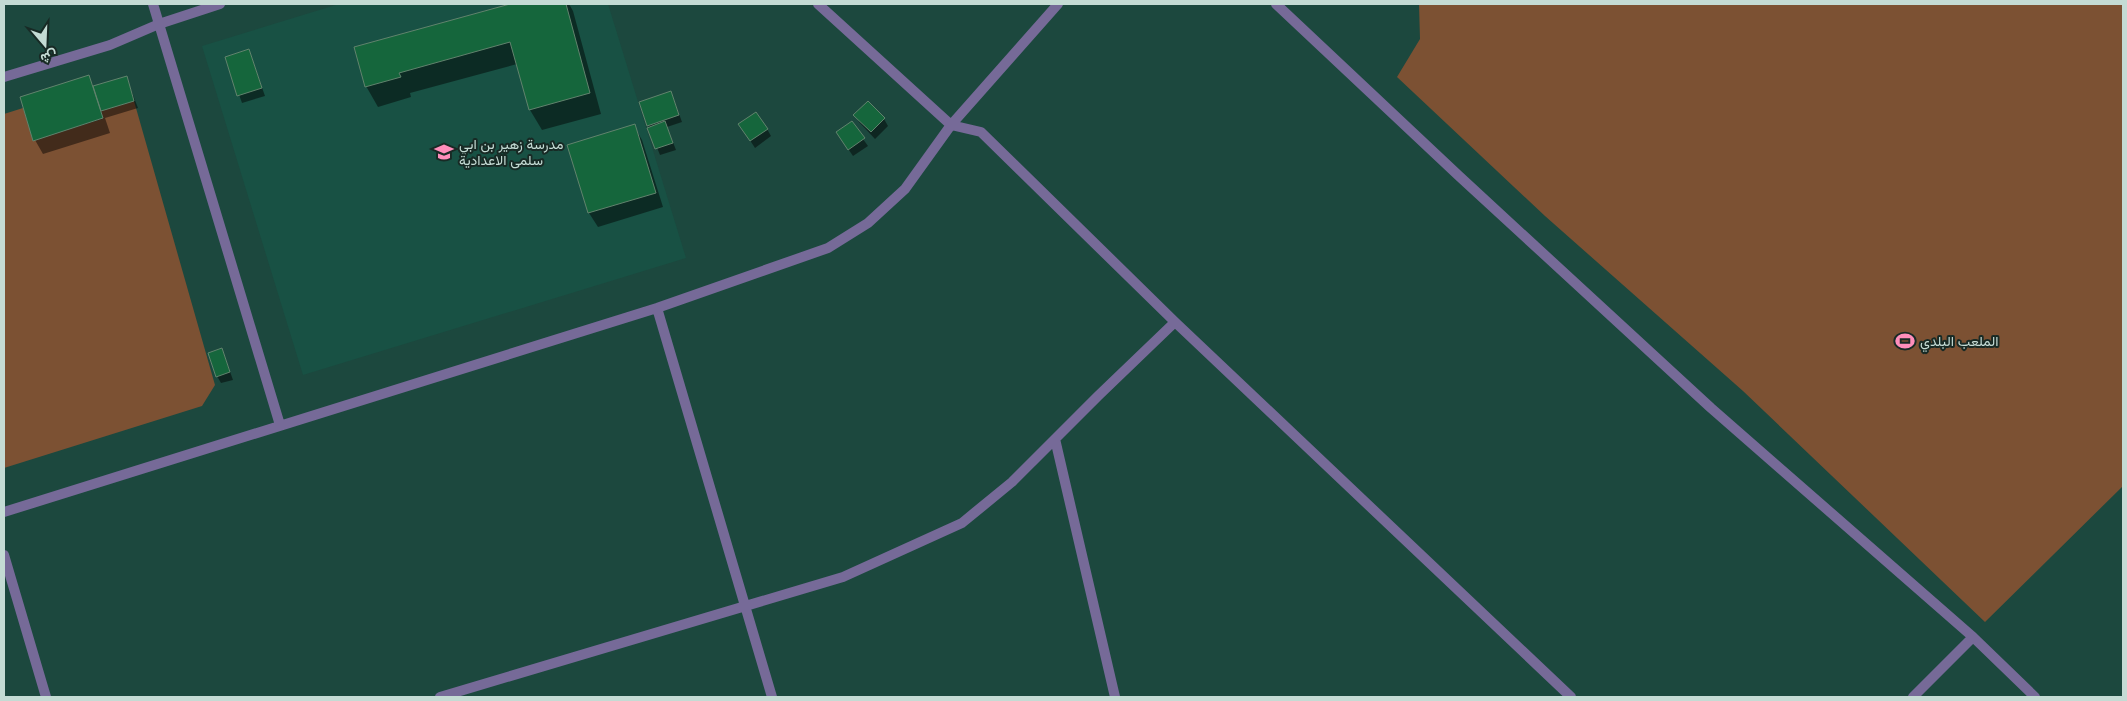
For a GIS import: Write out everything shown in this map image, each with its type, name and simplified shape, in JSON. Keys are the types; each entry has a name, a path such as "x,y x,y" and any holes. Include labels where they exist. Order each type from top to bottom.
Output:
{"street":[{"path":"153,4 280,425"},
{"path":"4,77 110,45 159,24 220,4"},
{"path":"818,4 950,125 981,132 1175,322 1571,697"},
{"path":"4,512 657,308 828,248 868,223 905,189 950,125 1058,4"},
{"path":"1276,4 1711,408 1973,637 2035,697"},
{"path":"657,308 772,697"},
{"path":"442,697 843,577 962,523 1012,482 1175,322"},
{"path":"1055,439 1115,697"},
{"path":"4,555 46,697"},
{"path":"1913,697 1973,637"}],"shaded area":[{"name":"مدرسة زهير بن ابي سلمى الاعدادية","path":"339,4 608,4 686,258 303,375 202,46"},
{"name":"الملعب البلدي","path":"1419,4 2123,4 2123,486 1985,622 1743,391 1545,216 1397,77 1420,39"},
{"path":"134,101 215,385 202,406 4,468 4,114 23,108 34,140 102,119 101,111"}],"building":[{"path":"510,4 566,4 590,93 529,110 510,42 399,73 401,77 365,87 354,47"},
{"path":"249,49 262,88 237,96 225,57"},
{"path":"89,75 103,118 33,141 20,97"},
{"path":"127,76 134,101 101,111 93,86"},
{"path":"671,91 679,115 647,126 639,102"},
{"path":"868,101 885,118 871,132 853,115"},
{"path":"756,112 768,129 750,141 738,124"},
{"path":"665,121 673,143 655,149 647,128"},
{"path":"852,121 865,138 848,150 836,132"},
{"path":"635,124 656,193 588,213 567,145"},
{"path":"222,348 230,372 216,377 208,353"}],"place":[{"name":"مدرسة زهير بن ابي سلمى الاعدادية","path":"444,152"},
{"name":"الملعب البلدي","path":"1905,341"}]}
